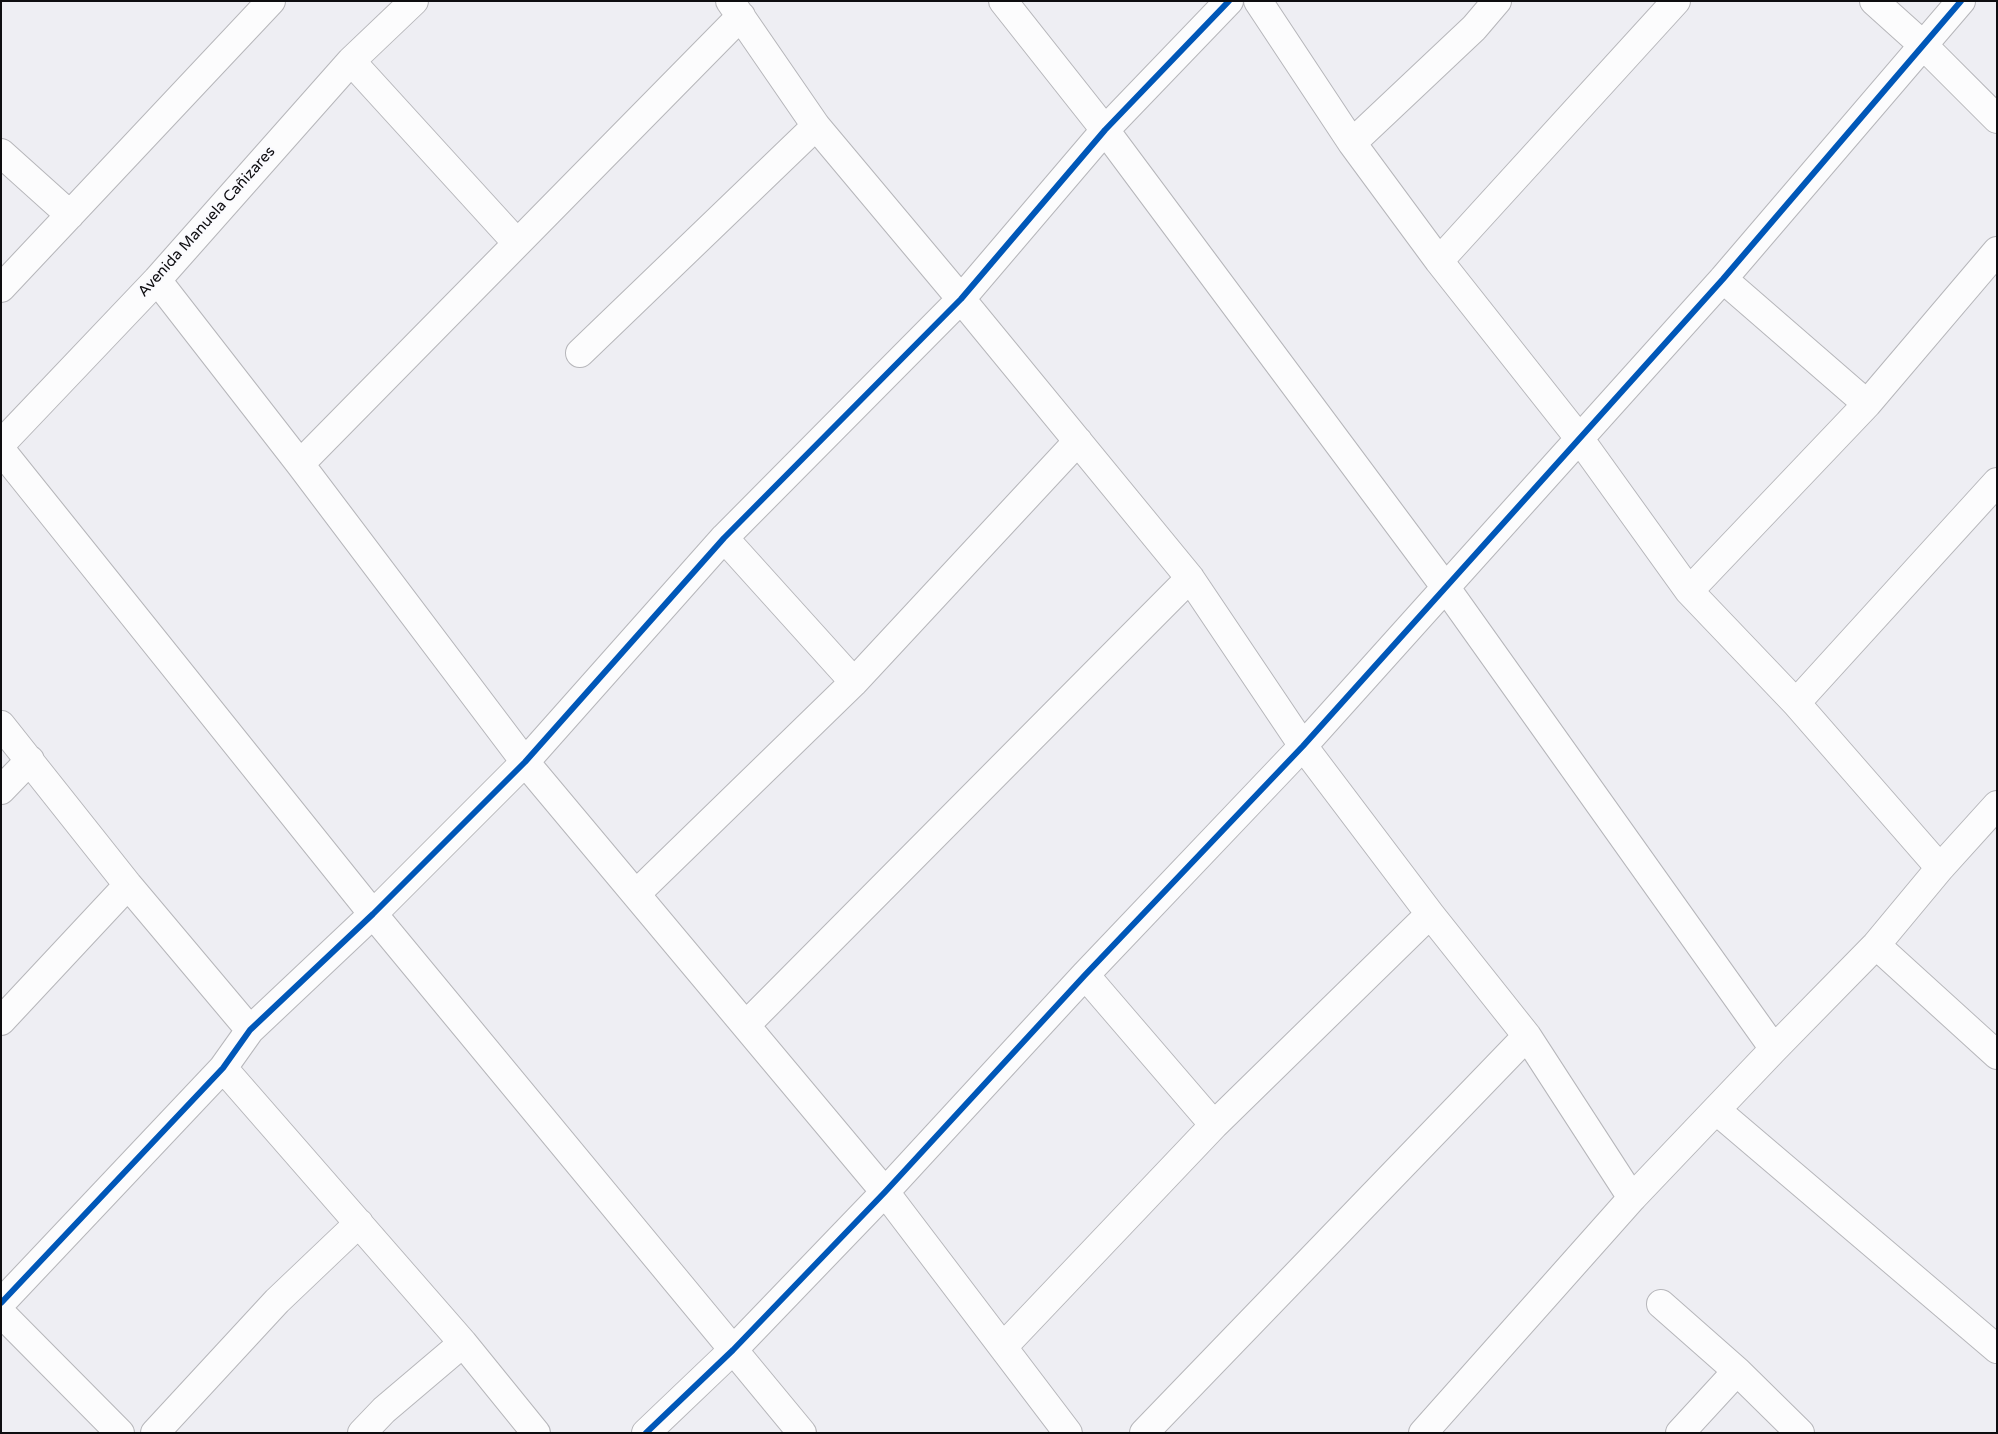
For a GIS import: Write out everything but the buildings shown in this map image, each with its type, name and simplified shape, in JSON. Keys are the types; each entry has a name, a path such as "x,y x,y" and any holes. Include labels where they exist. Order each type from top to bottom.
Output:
{"street":[{"path":"1,288 271,1"},
{"name":"Avenida Manuela Cañizares","path":"1,444 157,280 351,61 414,1"},
{"path":"1003,1 1105,130 1446,588 1774,1049"},
{"path":"1,1304 223,1068 250,1030 373,914 525,762 724,538 961,299 1105,130 1229,1"},
{"path":"1258,1 1352,143 1439,261 1579,438 1689,591 1796,703 1940,868"},
{"path":"1352,143 1474,28 1497,1"},
{"path":"1439,261 1676,1"},
{"path":"1874,1 1924,46 1997,119"},
{"path":"646,1433 733,1350 885,1192 1085,975 1303,746 1723,280 1961,1"},
{"path":"300,464 517,243 735,9 816,126 1190,578 1303,746 1430,914 1527,1036 1632,1198"},
{"path":"351,61 517,243"},
{"path":"580,353 816,126"},
{"path":"1,153 70,215"},
{"path":"1689,591 1867,404 1997,251"},
{"path":"157,280 300,464 525,762 885,1192 1068,1433"},
{"path":"1723,280 1867,404"},
{"path":"636,894 854,682 1078,441"},
{"path":"1,450 373,914 802,1433"},
{"path":"1796,703 1997,482"},
{"path":"724,538 854,682"},
{"path":"746,1024 1190,578"},
{"path":"1,725 128,885 250,1030"},
{"path":"1,790 30,760"},
{"path":"1423,1433 1632,1198 1774,1049 1876,946 1940,868 1997,805"},
{"path":"1,1021 128,885"},
{"path":"1003,1347 1214,1125 1430,914"},
{"path":"1876,946 1997,1055"},
{"path":"1085,975 1214,1125"},
{"path":"1144,1433 1527,1036"},
{"path":"223,1068 463,1342 536,1433"},
{"path":"1716,1110 1997,1349"},
{"path":"155,1433 277,1301 359,1223"},
{"path":"1661,1304 1737,1371 1800,1433"},
{"path":"1,1313 120,1433"},
{"path":"362,1433 384,1410 463,1342"},
{"path":"1680,1433 1737,1371"}],"cycle path":[{"path":"1,1303 223,1068 250,1030 373,914 525,762 724,538 961,299 1105,130 1229,1"},
{"path":"646,1433 733,1350 885,1192 1085,975 1303,746 1723,279 1961,1"}]}
